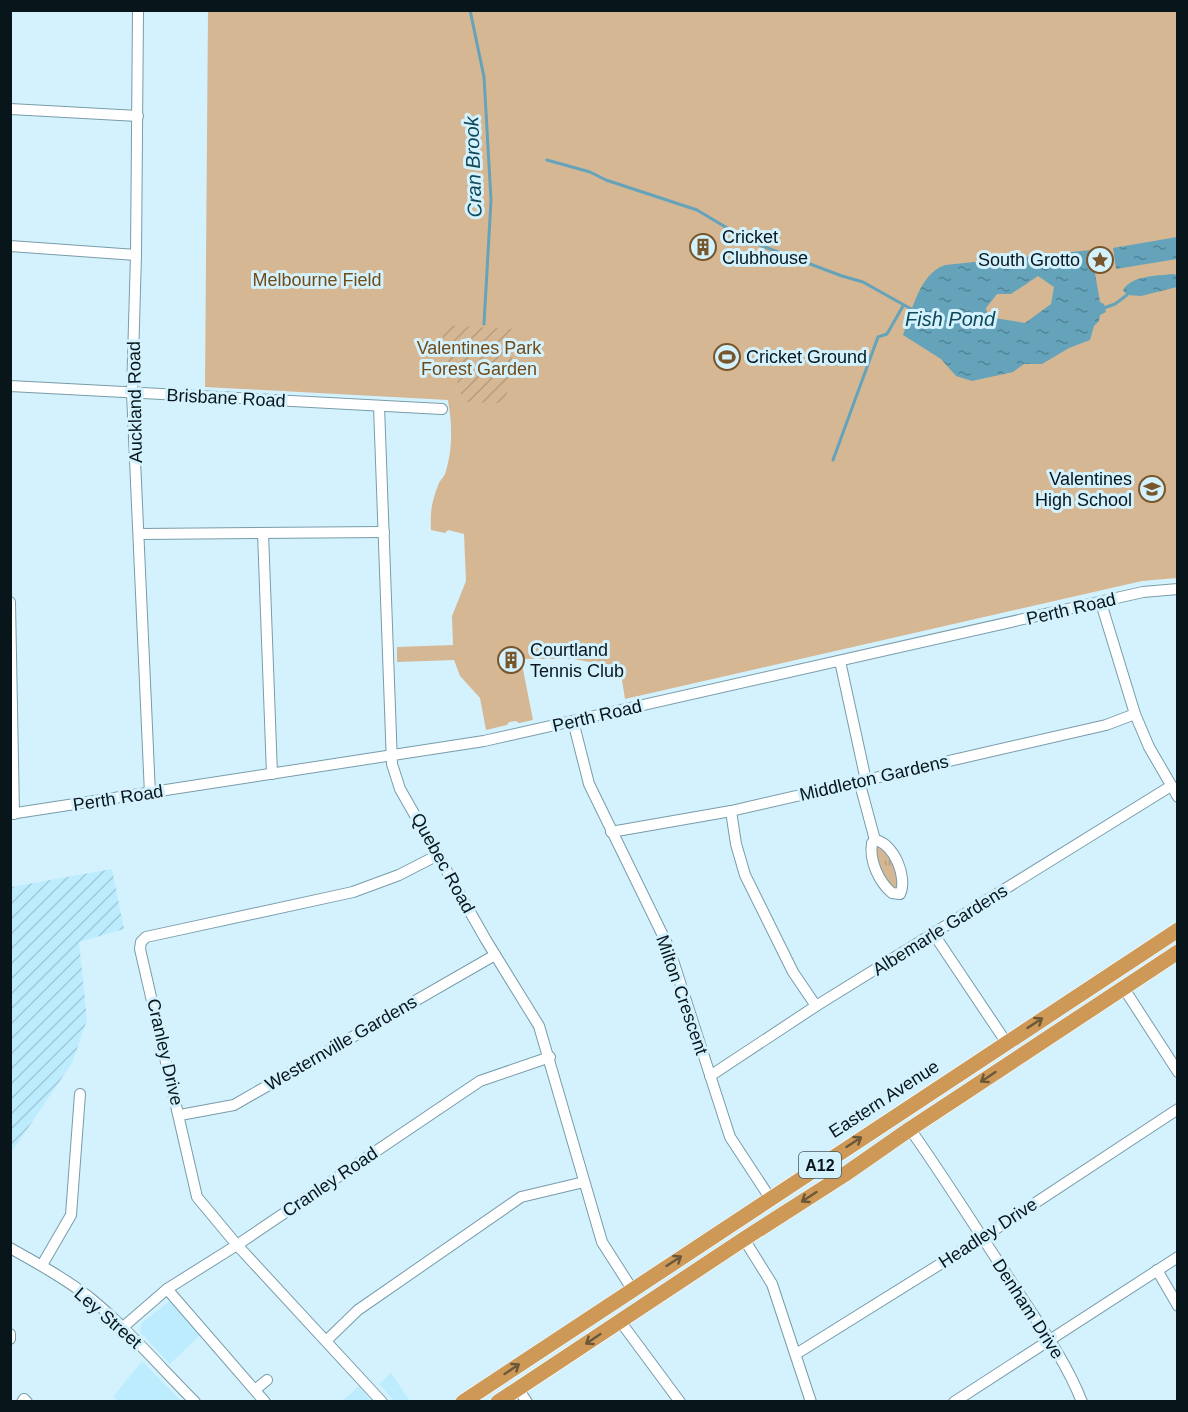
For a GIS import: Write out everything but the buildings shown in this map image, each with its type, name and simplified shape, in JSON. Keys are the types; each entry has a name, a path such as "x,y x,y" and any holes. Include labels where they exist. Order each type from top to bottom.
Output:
{"highway":[{"name":"Eastern Avenue","path":"463,1401 1178,930"},
{"name":"A12","path":"498,1401 522,1395 620,1321 1178,952"}],"street":[{"name":"Auckland Road","path":"138,10 136,255 132,393 150,794"},
{"path":"10,109 138,116"},
{"path":"10,246 136,255"},
{"name":"Brisbane Road","path":"10,386 442,409"},
{"name":"Quebec Road","path":"379,406 392,764 400,789 495,955 539,1026 550,1057 602,1242 632,1289"},
{"path":"139,534 384,532"},
{"path":"263,533 272,774"},
{"name":"Perth Road","path":"12,814 484,741 1143,592 1178,589"},
{"path":"10,602 12,814"},
{"path":"1101,603 1135,714 1149,747 1178,797"},
{"path":"840,661 865,776 861,788 875,840 887,846 896,862 903,883 900,894 892,893 887,889 877,871 871,852 872,843 875,840"},
{"name":"Middleton Gardens","path":"612,832 731,811 864,781 1106,725 1135,714"},
{"name":"Milton Crescent","path":"573,722 589,784 669,948 730,1137 771,1198"},
{"name":"Albemarle Gardens","path":"710,1076 816,1006 1171,786"},
{"path":"731,811 736,844 745,874 793,972 816,1006"},
{"name":"Cranley Drive","path":"382,1401 237,1245 197,1197 140,949 141,942 146,937 353,892 399,875 438,855"},
{"path":"933,933 1005,1042"},
{"name":"Westernville Gardens","path":"180,1115 234,1105 495,955"},
{"path":"1123,987 1178,1072"},
{"name":"Cranley Road","path":"122,1328 167,1289 237,1245 480,1081 550,1057"},
{"path":"42,1265 71,1215 80,1094"},
{"name":"Headley Drive","path":"796,1354 982,1238 1178,1109"},
{"name":"Denham Drive","path":"910,1129 950,1185 1049,1340 1075,1382 1082,1401"},
{"path":"327,1340 358,1310 520,1197 584,1182"},
{"path":"744,1239 772,1284 811,1401"},
{"name":"Ley Street","path":"11,1248 42,1265 89,1298 195,1401"},
{"path":"954,1401 1178,1257"},
{"path":"1157,1270 1178,1306"},
{"path":"167,1289 265,1401"},
{"path":"620,1321 680,1401"},
{"path":"10,1334 10,1339"},
{"path":"255,1390 267,1380"}],"shaded area":[{"path":"112,869 124,929 79,942 87,1020 72,1063 11,1153 11,887"},
{"path":"172,1299 200,1335 170,1364 140,1332 142,1323"},
{"path":"142,1361 181,1401 118,1401 113,1397"},
{"path":"391,1373 410,1401 394,1401 379,1384"},
{"path":"359,1386 371,1401 342,1401"}],"green space":[{"name":"Melbourne Field","path":"208,11 1177,11 1177,578 1142,581 625,699 620,668 574,659 521,659 533,720 519,723 509,722 507,725 486,730 480,698 460,676 454,660 397,662 397,647 453,645 452,616 466,581 464,534 448,530 445,533 431,530 433,501 445,473 450,453 451,427 448,400 205,387"},
{"name":"Valentines Park Forest Garden","path":"443,325 515,329 509,389 502,403 463,402 458,383 442,366"},
{"path":"879,845 893,864 898,888 894,889 881,874 875,847"}],"water":[{"path":"1177,237 1177,259 1116,269 1113,248"},
{"name":"Fish Pond","path":"1091,250 1100,302 1104,304 1106,312 1100,315 1090,340 1069,348 1042,364 1024,364 1013,372 972,381 956,376 941,359 903,335 913,305 923,285 929,276 945,265","holes":["1038,276 1054,287 1051,304 1025,323 988,317 986,308 997,294 1011,294"]},
{"path":"1177,275 1177,287 1141,296 1127,295 1123,290 1127,285 1139,279"}],"waterway":[{"name":"Cran Brook","path":"470,10 484,77 491,200 484,324"},
{"path":"547,160 590,172 606,180 697,210 749,241 863,282 913,310"},
{"path":"1093,263 1097,262"},
{"path":"1104,308 1115,304 1127,295"},
{"path":"833,460 878,337 887,334 903,306"}],"place":[{"name":"Cricket Clubhouse","path":"703,247"},
{"name":"South Grotto","path":"1100,260"},
{"name":"Cricket Ground","path":"727,357"},
{"name":"Valentines High School","path":"1152,489"},
{"name":"Courtland Tennis Club","path":"511,660"}]}
